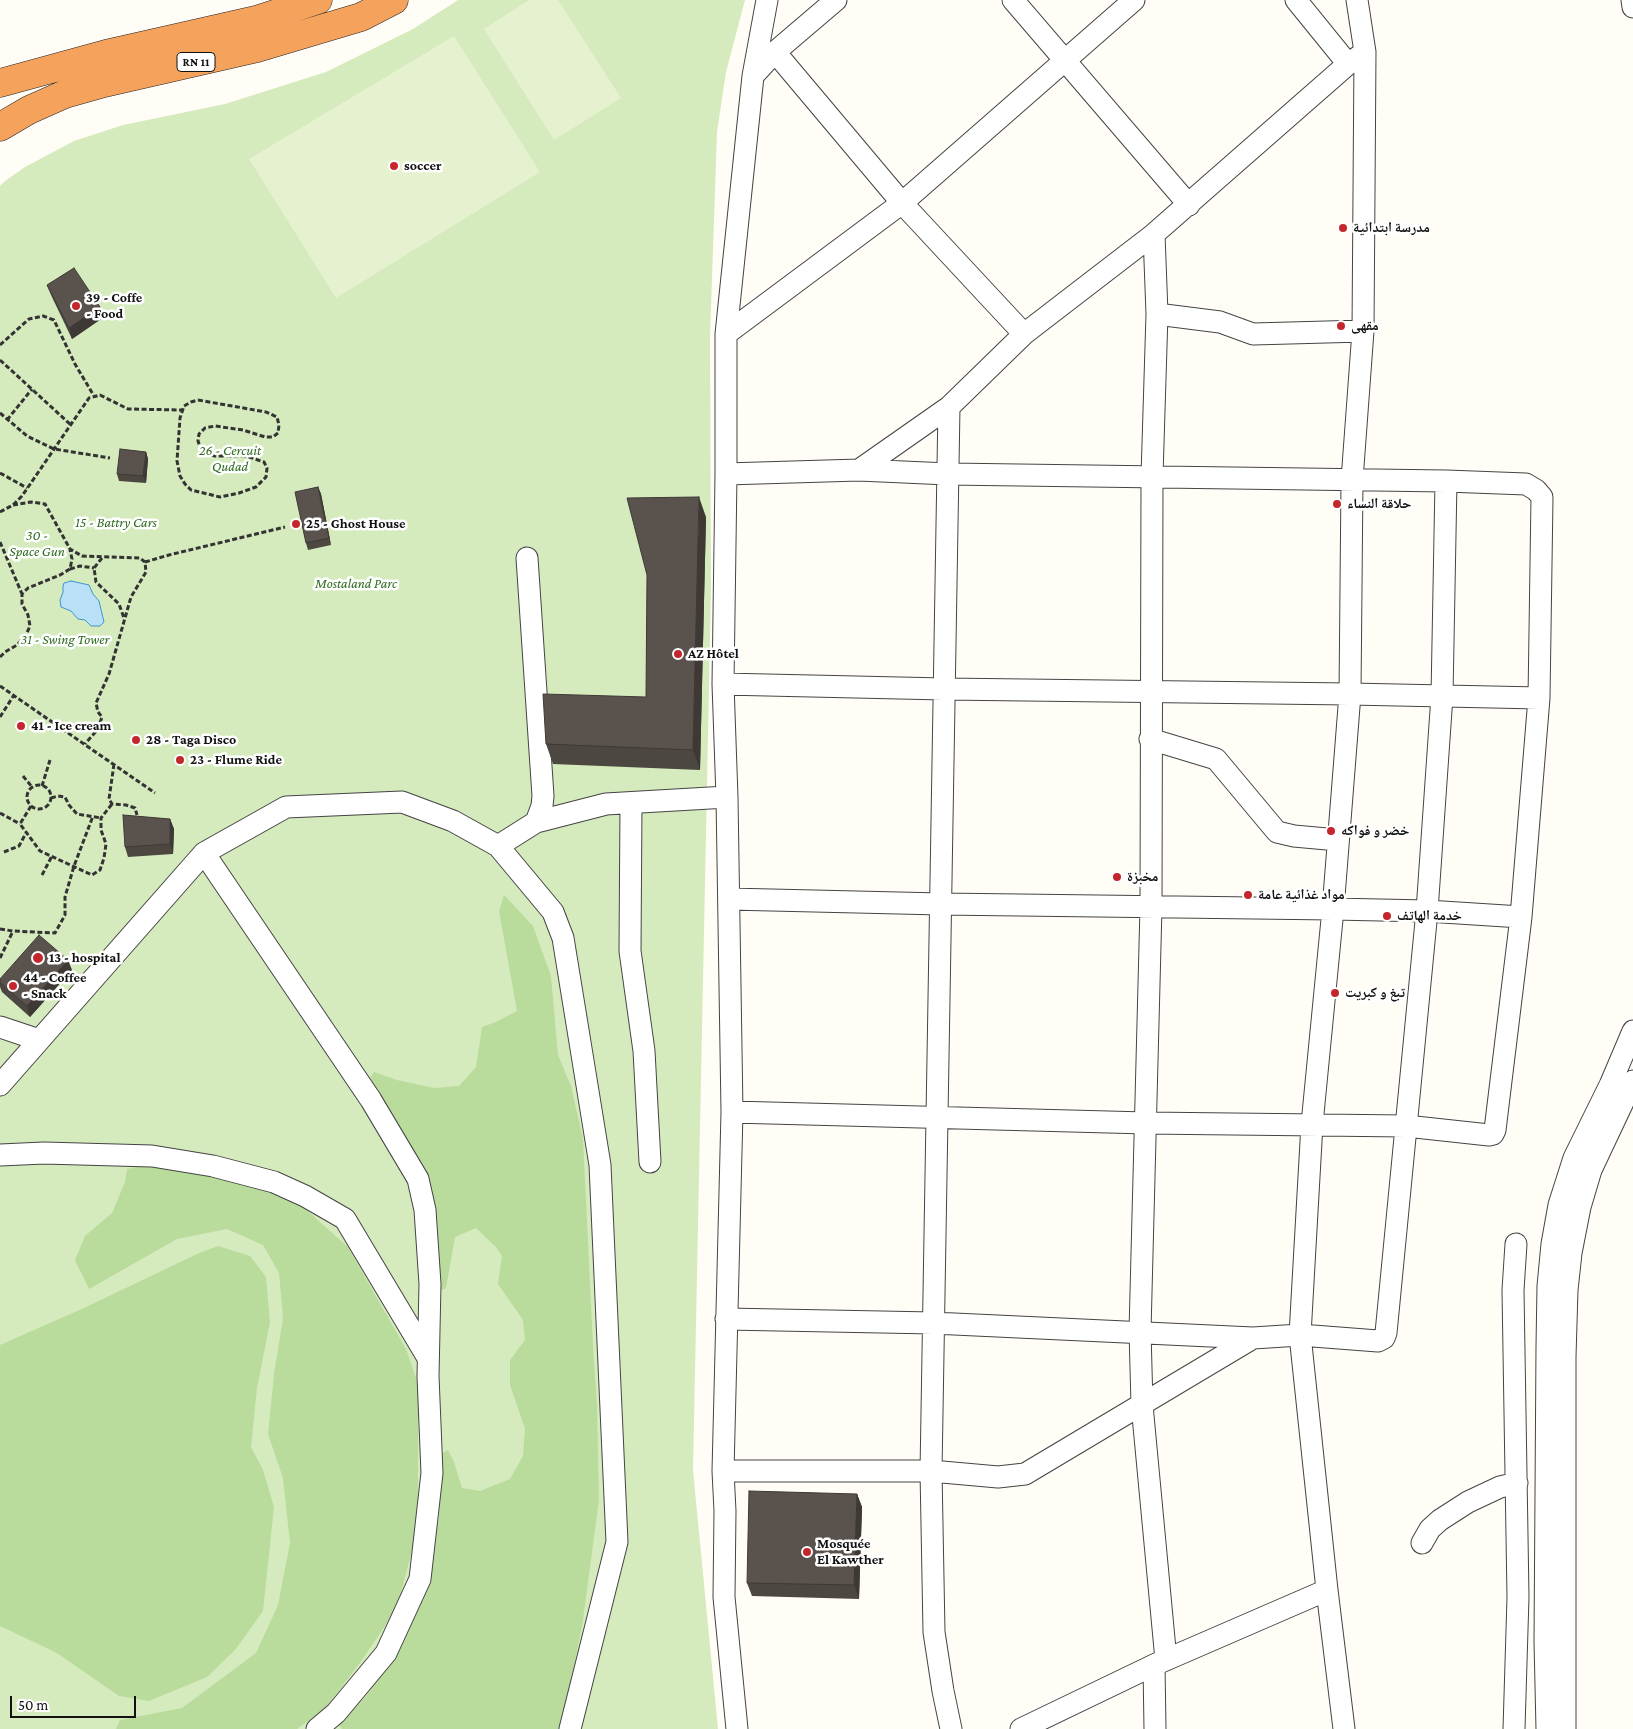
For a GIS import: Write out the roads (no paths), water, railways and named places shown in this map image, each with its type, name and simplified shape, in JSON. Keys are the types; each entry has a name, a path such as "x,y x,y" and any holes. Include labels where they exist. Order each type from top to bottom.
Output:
{"highway":[{"name":"RN 11","path":"0,83 106,54 256,20 318,0"},
{"name":"RN 11","path":"0,127 29,110 65,94 104,83 257,48 361,17 394,0"}],"street":[{"path":"737,1729 724,1597 723,1471 732,1112 727,797 723,684 726,334 753,76 767,0"},
{"path":"753,76 775,52 836,0"},
{"path":"1013,0 1064,62 1189,205"},
{"path":"726,334 902,203 1134,0"},
{"path":"1296,0 1356,58"},
{"path":"1344,1729 1300,1335 1312,1124 1333,908 1350,694 1352,480 1363,331 1356,58 1357,0"},
{"path":"1632,0 1633,7"},
{"path":"775,52 902,203 1024,334"},
{"path":"859,470 949,407 1024,334 1189,205 1356,58"},
{"path":"1154,234 1157,314 1152,476 1151,907 1140,1332 1142,1405 1160,1663 1155,1729"},
{"path":"1157,314 1220,322 1253,334 1363,331"},
{"path":"949,407 931,1472 934,1632 951,1729"},
{"path":"726,474 859,470 948,474 1446,481 1526,484 1536,490 1542,497 1539,698 1521,917 1495,1130 1489,1135 1406,1126 1146,1123 732,1112"},
{"path":"726,1319 933,1323 1252,1338 1300,1335 1378,1341 1384,1338 1427,911 1442,696 1446,481"},
{"path":"527,558 544,796 536,822"},
{"path":"723,684 1539,698"},
{"path":"1150,739 1216,759 1277,832 1294,836 1338,840"},
{"path":"498,846 536,822 606,804 727,797"},
{"path":"0,1085 204,853 286,807 402,802 453,821 498,846 553,912 563,938 600,1165 617,1542 570,1729"},
{"path":"631,803 630,951 644,1051 650,1162"},
{"path":"204,853 371,1100 418,1179 425,1210 430,1284 428,1358 432,1473 420,1579 386,1654 336,1713 317,1729"},
{"path":"729,899 940,904 1333,908 1521,917"},
{"path":"0,1028 39,1040"},
{"path":"1547,1729 1545,1641 1547,1346 1548,1286 1552,1244 1559,1205 1574,1158 1610,1085 1633,1031"},
{"path":"1565,1729 1564,1450 1568,1280 1571,1252 1580,1207 1591,1170 1633,1081"},
{"path":"0,1155 152,1156 213,1166 274,1182 305,1196 346,1219 428,1358"},
{"path":"1514,1729 1518,1597 1517,1483 1513,1379 1513,1290 1516,1244"},
{"path":"723,1471 931,1472 998,1477 1025,1474 1252,1338"},
{"path":"1422,1543 1430,1529 1440,1520 1468,1502 1500,1487 1517,1483"},
{"path":"1021,1729 1160,1663 1327,1590"}],"water":[{"path":"71,581 89,585 99,601 104,622 100,626 91,626 85,620 78,619 71,611 61,607 60,600 64,583"}],"place":[{"name":"soccer","path":"394,166"},
{"name":"مدرسة ابتدائية","path":"1343,228"},
{"name":"39 - Coffe - Food","path":"76,306"},
{"name":"مقهى","path":"1341,326"},
{"name":"حلاقة النساء","path":"1337,504"},
{"name":"25 - Ghost House","path":"296,524"},
{"name":"AZ Hôtel","path":"678,654"},
{"name":"41 - Ice cream","path":"21,726"},
{"name":"28 - Taga Disco","path":"136,740"},
{"name":"23 - Flume Ride","path":"180,760"},
{"name":"خضر و فواكه","path":"1331,831"},
{"name":"مخبزة","path":"1117,877"},
{"name":"مواد غذائية عامة","path":"1248,895"},
{"name":"خدمة الهاتف","path":"1387,916"},
{"name":"13 - hospital","path":"38,958"},
{"name":"44 - Coffee - Snack","path":"13,986"},
{"name":"تبغ و كبريت","path":"1335,993"},
{"name":"Mosquée El Kawther","path":"807,1552"}],"park label":[{"name":"26 - Cercuit Qudad","path":"230,460"},
{"name":"15 - Battry Cars","path":"116,523"},
{"name":"30 - Space Gun","path":"37,544"},
{"name":"Mostaland Parc","path":"356,584"},
{"name":"31 - Swing Tower","path":"65,640"}]}
